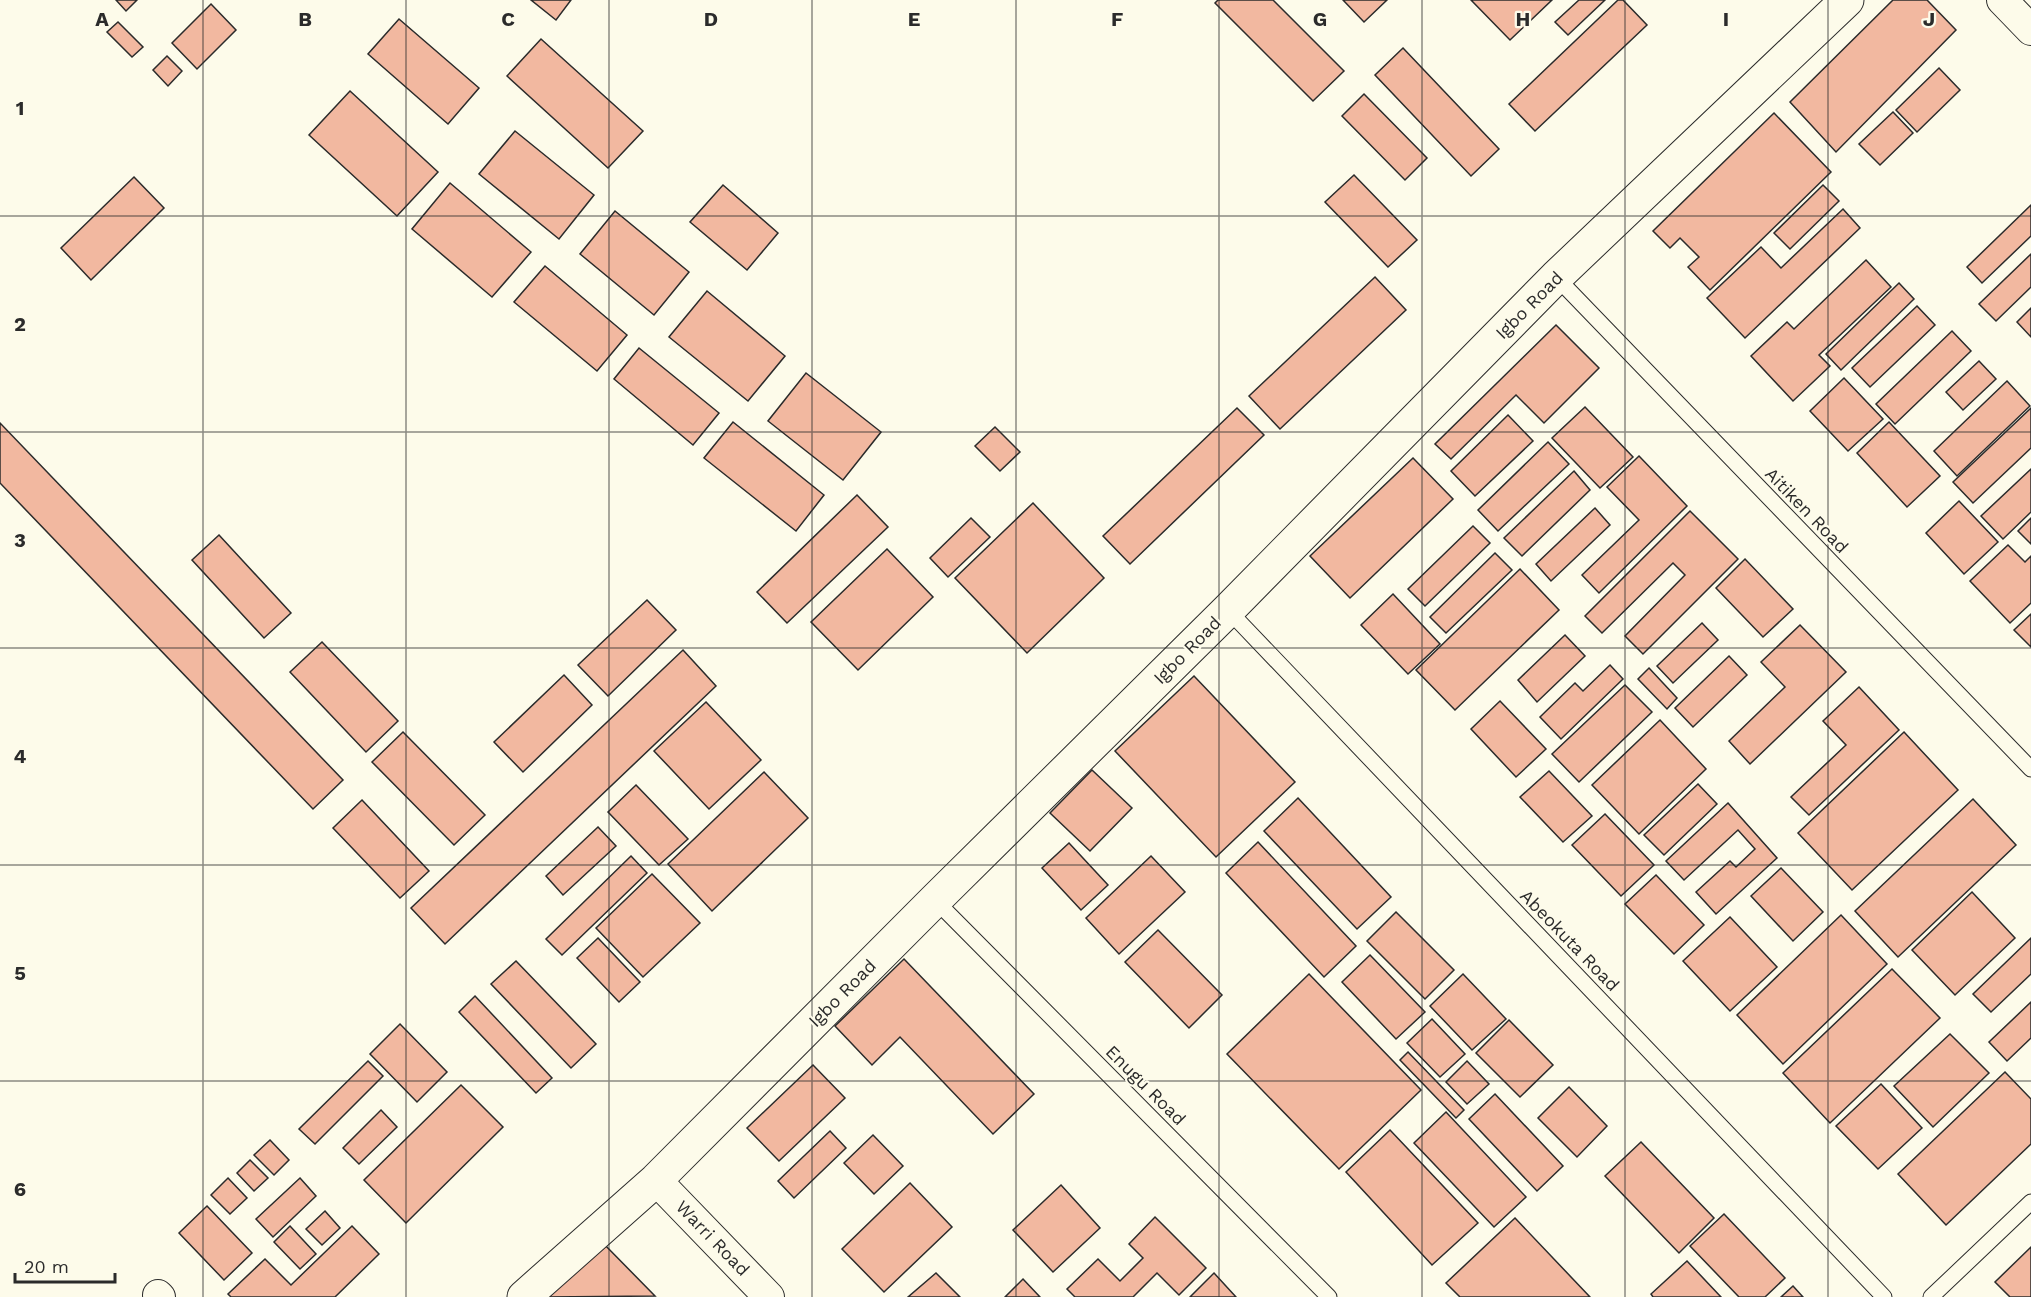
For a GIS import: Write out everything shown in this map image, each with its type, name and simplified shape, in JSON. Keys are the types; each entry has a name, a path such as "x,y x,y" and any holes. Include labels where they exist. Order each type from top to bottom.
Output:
{"street":[{"name":"Igbo Road","path":"524,1297 656,1180 934,900 1228,610 1556,277 1847,0"},
{"path":"2002,0 2031,30"},
{"name":"Warri Road","path":"656,1180 770,1297"}],"lane":[{"name":"Aitiken Road","path":"1556,277 2031,770"},
{"name":"Abeokuta Road","path":"1228,610 1884,1297"},
{"name":"Enugu Road","path":"934,900 1329,1297"},
{"path":"1931,1297 2031,1202"}],"building":[{"path":"116,0 137,0 126,11"},
{"path":"531,0 571,0 556,20"},
{"path":"1218,0 1273,0 1344,71 1313,101 1215,3"},
{"path":"1343,0 1387,0 1364,22"},
{"path":"1471,0 1552,0 1510,40"},
{"path":"1579,0 1605,0 1568,35 1555,22"},
{"path":"1618,0 1623,0 1647,25 1535,131 1509,104"},
{"path":"1893,0 1927,0 1956,30 1836,152 1790,102"},
{"path":"211,4 236,30 197,69 172,43"},
{"path":"399,19 479,88 448,124 368,54"},
{"path":"118,22 143,47 132,57 107,32"},
{"path":"541,39 643,131 608,168 507,76"},
{"path":"1403,48 1499,149 1471,176 1375,75"},
{"path":"167,56 182,71 168,86 153,70"},
{"path":"1939,68 1960,90 1917,132 1896,110"},
{"path":"350,91 438,172 397,216 309,135"},
{"path":"1364,94 1427,158 1405,180 1342,116"},
{"path":"1893,112 1913,133 1880,165 1859,144"},
{"path":"1774,113 1831,172 1710,290 1688,267 1699,257 1680,238 1670,248 1653,231"},
{"path":"515,131 594,195 559,239 479,174"},
{"path":"1354,175 1417,240 1388,267 1325,202"},
{"path":"134,177 164,208 91,280 61,248"},
{"path":"450,183 531,252 492,297 412,229"},
{"path":"723,185 778,233 747,270 690,222"},
{"path":"1823,185 1839,201 1790,249 1774,233"},
{"path":"2031,205 2031,236 1982,283 1967,267"},
{"path":"1843,209 1860,228 1745,338 1707,298 1761,247 1781,268"},
{"path":"615,211 689,272 654,315 580,254"},
{"path":"2031,254 2031,287 1996,321 1979,304"},
{"path":"1866,260 1891,287 1819,355 1830,366 1793,401 1751,356 1787,322 1794,329"},
{"path":"545,266 627,335 597,371 514,302"},
{"path":"1375,277 1406,310 1280,429 1249,396"},
{"path":"1899,283 1914,299 1841,370 1826,354"},
{"path":"707,291 785,356 748,401 669,337"},
{"path":"1917,306 1935,325 1870,387 1852,368"},
{"path":"2031,308 2031,337 2017,322"},
{"path":"1556,325 1599,368 1544,423 1516,395 1451,459 1435,444"},
{"path":"1952,331 1971,351 1895,424 1876,404"},
{"path":"639,348 719,413 693,445 614,379"},
{"path":"1979,361 1996,379 1963,410 1946,392"},
{"path":"806,373 881,432 843,480 768,421"},
{"path":"1844,378 1883,419 1848,451 1810,411"},
{"path":"2007,381 2030,406 1957,476 1934,451"},
{"path":"1585,407 1633,457 1600,488 1552,438"},
{"path":"1237,408 1264,435 1130,564 1103,536"},
{"path":"2031,408 2031,448 1973,503 1953,482"},
{"path":"1508,415 1533,441 1475,496 1451,471"},
{"path":"733,422 824,495 796,531 704,458"},
{"path":"1889,422 1940,476 1907,507 1857,453"},
{"path":"0,423 343,780 313,809 0,483"},
{"path":"995,427 1020,452 1000,471 975,446"},
{"path":"1548,442 1569,464 1498,531 1478,510"},
{"path":"1639,456 1687,506 1599,593 1582,575 1639,520 1607,487"},
{"path":"1413,458 1453,499 1350,598 1310,556"},
{"path":"2031,469 2031,512 2003,539 1981,516"},
{"path":"1574,471 1590,490 1522,556 1504,538"},
{"path":"857,495 888,527 787,623 757,592"},
{"path":"1959,501 1998,542 1964,574 1926,533"},
{"path":"1033,503 1104,578 1027,653 955,578"},
{"path":"1595,508 1610,525 1551,581 1536,564"},
{"path":"1690,511 1738,559 1643,654 1625,636 1685,575 1673,563 1602,633 1585,616"},
{"path":"971,518 990,537 948,577 930,558"},
{"path":"2031,518 2031,544 2018,531"},
{"path":"1473,526 1490,543 1425,606 1408,589"},
{"path":"219,535 291,613 264,638 192,560"},
{"path":"2008,545 2025,562 2031,556 2031,603 2010,623 1970,581"},
{"path":"887,549 933,597 858,670 811,622"},
{"path":"1495,553 1512,570 1446,633 1430,617"},
{"path":"1745,559 1793,609 1763,637 1716,588"},
{"path":"1520,569 1559,610 1455,710 1416,670"},
{"path":"1393,594 1440,644 1408,674 1361,625"},
{"path":"647,600 676,630 608,696 578,665"},
{"path":"2031,614 2031,647 2014,630"},
{"path":"1702,623 1718,640 1673,683 1657,666"},
{"path":"1800,625 1846,672 1750,764 1729,741 1785,687 1761,662"},
{"path":"1565,635 1585,656 1537,702 1518,680"},
{"path":"322,642 398,721 366,752 290,672"},
{"path":"683,650 716,686 445,944 411,908"},
{"path":"1729,656 1747,675 1693,727 1675,708"},
{"path":"1610,665 1623,679 1561,739 1540,717 1575,683 1583,691"},
{"path":"1649,668 1677,698 1667,709 1638,679"},
{"path":"564,675 592,705 523,772 494,742"},
{"path":"1194,676 1295,782 1216,857 1115,751"},
{"path":"1625,685 1652,712 1579,782 1552,754"},
{"path":"1859,687 1899,730 1809,815 1791,797 1846,745 1823,721"},
{"path":"1500,701 1546,749 1516,777 1471,729"},
{"path":"706,702 761,760 709,809 654,751"},
{"path":"1660,720 1706,769 1639,834 1592,785"},
{"path":"403,732 485,815 454,845 372,762"},
{"path":"1904,732 1958,790 1852,890 1798,833"},
{"path":"1092,770 1132,808 1090,851 1050,813"},
{"path":"1549,771 1592,816 1563,842 1520,797"},
{"path":"764,772 808,818 712,911 668,864"},
{"path":"1698,784 1717,804 1664,855 1644,835"},
{"path":"636,785 688,839 659,865 608,812"},
{"path":"1298,798 1391,897 1357,929 1264,831"},
{"path":"1973,799 2016,845 1898,957 1855,911"},
{"path":"362,800 429,871 400,898 333,828"},
{"path":"1728,803 1777,858 1716,914 1696,892 1730,861 1736,867 1755,849 1738,830 1684,880 1666,861"},
{"path":"1605,814 1654,865 1621,896 1572,845"},
{"path":"598,827 616,846 563,895 546,876"},
{"path":"1258,842 1356,946 1324,977 1226,873"},
{"path":"1069,843 1108,885 1081,910 1042,868"},
{"path":"631,856 647,873 562,955 546,939"},
{"path":"1151,856 1185,892 1119,954 1086,918"},
{"path":"1781,868 1823,912 1793,941 1751,896"},
{"path":"652,874 700,923 643,977 596,928"},
{"path":"1656,875 1704,925 1674,954 1625,904"},
{"path":"1972,892 2015,938 1955,995 1912,950"},
{"path":"1396,912 1454,970 1425,999 1367,941"},
{"path":"1841,915 1887,964 1783,1064 1737,1015"},
{"path":"1730,917 1777,967 1730,1011 1683,961"},
{"path":"1158,930 1222,995 1189,1028 1125,962"},
{"path":"598,938 640,982 619,1002 577,958"},
{"path":"2031,938 2031,974 1991,1012 1973,994"},
{"path":"1370,955 1425,1012 1396,1039 1342,982"},
{"path":"904,959 1034,1094 993,1134 900,1037 872,1065 835,1026"},
{"path":"516,961 596,1044 571,1068 491,984"},
{"path":"1892,969 1940,1018 1830,1123 1783,1073"},
{"path":"1309,974 1421,1090 1339,1169 1227,1054"},
{"path":"1463,974 1506,1019 1472,1050 1430,1006"},
{"path":"475,996 552,1078 536,1093 459,1012"},
{"path":"2031,1002 2031,1038 2007,1061 1989,1042"},
{"path":"1432,1019 1465,1054 1440,1077 1407,1043"},
{"path":"1509,1020 1553,1065 1520,1097 1476,1053"},
{"path":"400,1024 447,1072 417,1102 370,1054"},
{"path":"1950,1034 1989,1073 1933,1127 1894,1086"},
{"path":"1408,1052 1464,1110 1456,1118 1400,1060"},
{"path":"368,1061 383,1076 315,1144 299,1129"},
{"path":"1467,1061 1489,1084 1467,1104 1446,1082"},
{"path":"813,1065 845,1098 779,1161 747,1128"},
{"path":"2005,1072 2031,1099 2031,1144 1946,1225 1898,1174"},
{"path":"1881,1084 1922,1128 1878,1169 1836,1126"},
{"path":"461,1085 503,1127 406,1223 364,1180"},
{"path":"1569,1087 1607,1126 1577,1157 1538,1118"},
{"path":"1495,1094 1563,1166 1537,1191 1469,1119"},
{"path":"381,1110 397,1127 359,1164 343,1148"},
{"path":"1446,1112 1526,1197 1494,1227 1414,1143"},
{"path":"1390,1130 1478,1223 1432,1265 1346,1172"},
{"path":"830,1131 846,1148 794,1198 778,1181"},
{"path":"873,1135 903,1166 874,1194 844,1163"},
{"path":"270,1140 289,1160 274,1175 254,1155"},
{"path":"1641,1142 1714,1218 1679,1253 1605,1176"},
{"path":"250,1160 268,1178 254,1191 237,1173"},
{"path":"228,1178 247,1198 230,1214 211,1195"},
{"path":"300,1178 316,1196 273,1237 256,1219"},
{"path":"910,1183 952,1227 884,1292 842,1249"},
{"path":"1061,1185 1100,1228 1053,1272 1013,1230"},
{"path":"207,1206 252,1253 224,1280 179,1233"},
{"path":"325,1211 340,1228 322,1245 306,1229"},
{"path":"1724,1214 1785,1278 1765,1297 1739,1297 1690,1246"},
{"path":"1155,1217 1206,1268 1179,1295 1157,1273 1133,1297 1075,1297 1067,1289 1098,1259 1120,1281 1143,1258 1129,1244"},
{"path":"1515,1218 1590,1297 1460,1297 1446,1283"},
{"path":"290,1226 316,1254 300,1269 274,1242"},
{"path":"352,1226 379,1254 335,1297 231,1297 228,1294 265,1259 291,1285"},
{"path":"602,1242 655,1296 546,1297"},
{"path":"2031,1247 2031,1297 2010,1297 1995,1282"},
{"path":"1687,1261 1721,1297 1653,1297 1651,1294"},
{"path":"936,1273 960,1297 908,1297"},
{"path":"1214,1273 1236,1297 1190,1297"},
{"path":"1023,1279 1040,1297 1005,1297"},
{"path":"1793,1286 1803,1297 1781,1297"}]}
